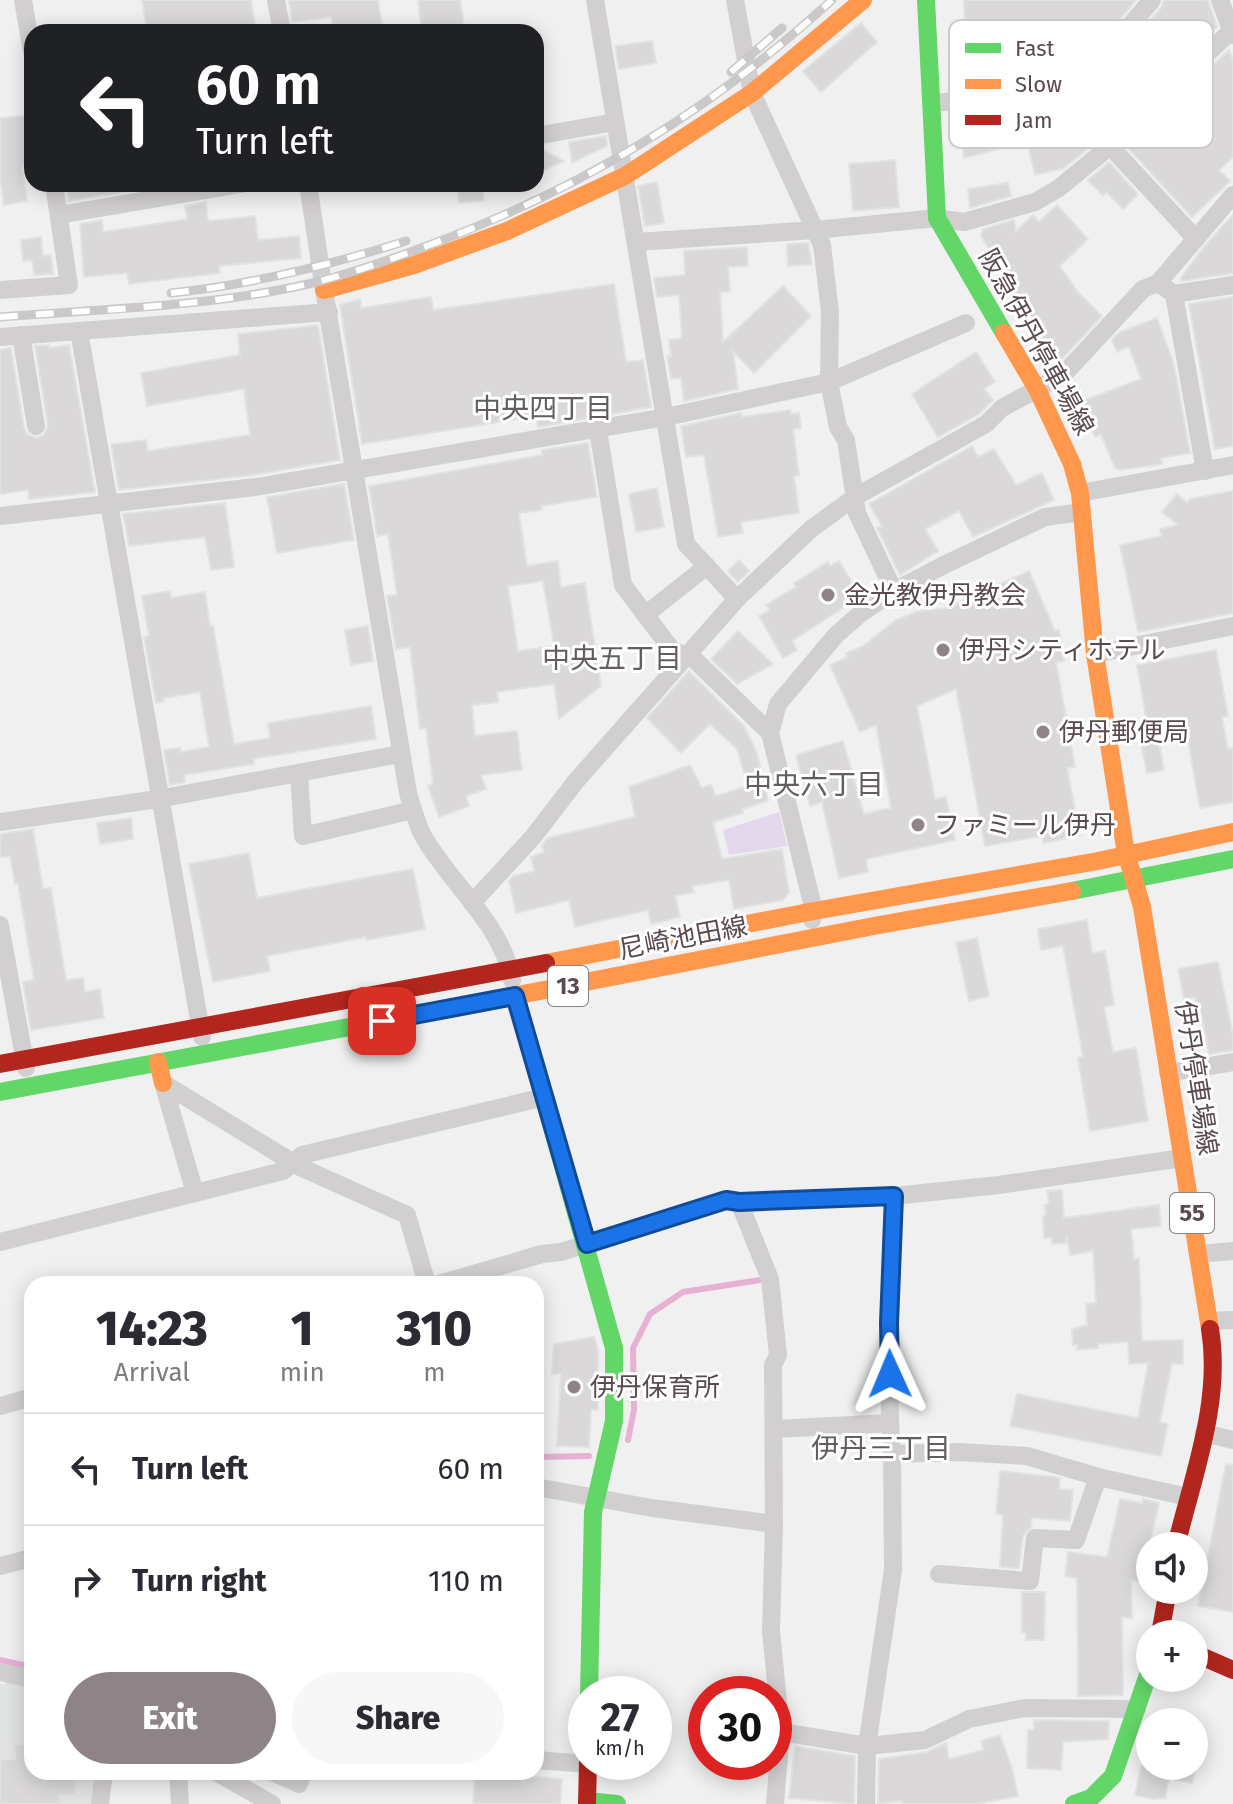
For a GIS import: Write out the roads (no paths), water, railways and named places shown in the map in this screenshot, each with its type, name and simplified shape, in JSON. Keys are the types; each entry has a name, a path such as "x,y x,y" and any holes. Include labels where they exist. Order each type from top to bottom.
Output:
{"main road":[{"path":"324,290 414,265 507,231 625,176 752,93 863,0"},
{"name":"阪急伊丹停車場線","path":"926,0 937,218 1037,389 1072,464 1081,503 1095,654 1126,854"},
{"name":"尼崎池田線","path":"0,1064 1233,832"},
{"name":"伊丹停車場線","path":"1126,854 1142,907 1215,1370 1204,1433 1179,1532"},
{"name":"尼崎池田線","path":"0,1092 1233,859"},
{"path":"515,996 611,1333 615,1367 614,1421 593,1512 589,1676"},
{"path":"158,1062 163,1083"},
{"path":"1208,1659 1233,1670"},
{"path":"1074,1804 1091,1798 1113,1776 1136,1712"},
{"path":"588,1780 587,1802 617,1804"}],"street":[{"path":"23,0 27,24"},
{"path":"276,0 280,24"},
{"path":"595,0 686,544 737,599"},
{"path":"735,0 752,93 822,245 830,312 829,382 838,427 846,440 857,513 894,591"},
{"path":"1135,20 1152,0"},
{"path":"1213,51 1232,33 1220,0"},
{"path":"932,103 949,102"},
{"path":"544,135 615,122"},
{"path":"636,242 937,218 964,222 1035,202 1059,188 1108,148"},
{"path":"1112,148 1196,239"},
{"path":"0,290 69,285 55,192"},
{"path":"59,215 194,192"},
{"path":"309,192 400,754 413,810 422,834 495,937 510,970 515,996"},
{"path":"472,903 533,837 576,781 737,599 811,529 855,497 986,424 1002,408 1063,375 1143,289 1158,283 1233,195"},
{"path":"1158,283 1174,294 1233,285"},
{"path":"1174,294 1205,471"},
{"path":"0,337 329,312"},
{"path":"0,516 256,487 666,417 829,382 966,323"},
{"path":"79,331 158,799 205,1054"},
{"path":"21,335 36,426"},
{"path":"598,430 623,585 672,650 694,659 770,733"},
{"path":"806,940 814,911 770,733 778,704 811,663 860,614 894,591 1045,517 1081,503 1233,465"},
{"path":"645,615 707,566"},
{"path":"1095,654 1233,626"},
{"path":"0,822 158,799 400,754"},
{"path":"299,774 303,836 413,810"},
{"path":"0,925 29,1086"},
{"path":"1168,1073 1233,1062"},
{"path":"163,1083 295,1161 300,1167 407,1215 425,1276"},
{"path":"163,1083 195,1193"},
{"path":"0,1242 283,1171 302,1155 544,1097"},
{"path":"469,1276 587,1244 726,1200 894,1196 999,1185 1182,1158"},
{"path":"866,1804 867,1746 893,1570 889,1323 894,1196"},
{"path":"739,1202 770,1279 778,1355 773,1365 771,1631 775,1676"},
{"path":"1199,1254 1233,1251"},
{"path":"1209,1321 1233,1320"},
{"path":"0,1406 24,1399"},
{"path":"774,1429 890,1423"},
{"path":"1204,1433 1233,1440"},
{"path":"892,1454 960,1452 1027,1456 1098,1477 1188,1497"},
{"path":"939,1574 1030,1581 1035,1538 1076,1540 1098,1477"},
{"path":"544,1488 652,1508 774,1524"},
{"path":"0,1566 24,1560"},
{"path":"0,1672 24,1677"},
{"path":"792,1734 867,1746 925,1740 969,1719 1025,1708 1136,1709"},
{"path":"544,1760 568,1762"},
{"path":"100,1804 103,1780"},
{"path":"178,1780 180,1804"},
{"path":"230,1780 272,1804"},
{"path":"775,1804 777,1780"}],"waterway":[{"path":"628,1440 634,1410 633,1348 650,1314 683,1292 760,1280"},
{"path":"544,1457 589,1456"},
{"path":"0,1660 24,1665"}],"railway":[{"path":"0,317 155,306 270,292 337,276 424,247 536,200 640,144 738,78 832,0"},
{"path":"731,72 782,28"},
{"path":"171,293 290,273 406,241"}],"place":[{"name":"金光教伊丹教会","path":"828,595"},
{"name":"伊丹シティホテル","path":"943,650"},
{"name":"伊丹郵便局","path":"1043,732"},
{"name":"ファミール伊丹","path":"918,825"},
{"name":"伊丹保育所","path":"574,1387"}],"district":[{"name":"中央四丁目","path":"543,408"},
{"name":"中央五丁目","path":"612,658"},
{"name":"中央六丁目","path":"814,784"},
{"name":"伊丹三丁目","path":"881,1448"}]}
